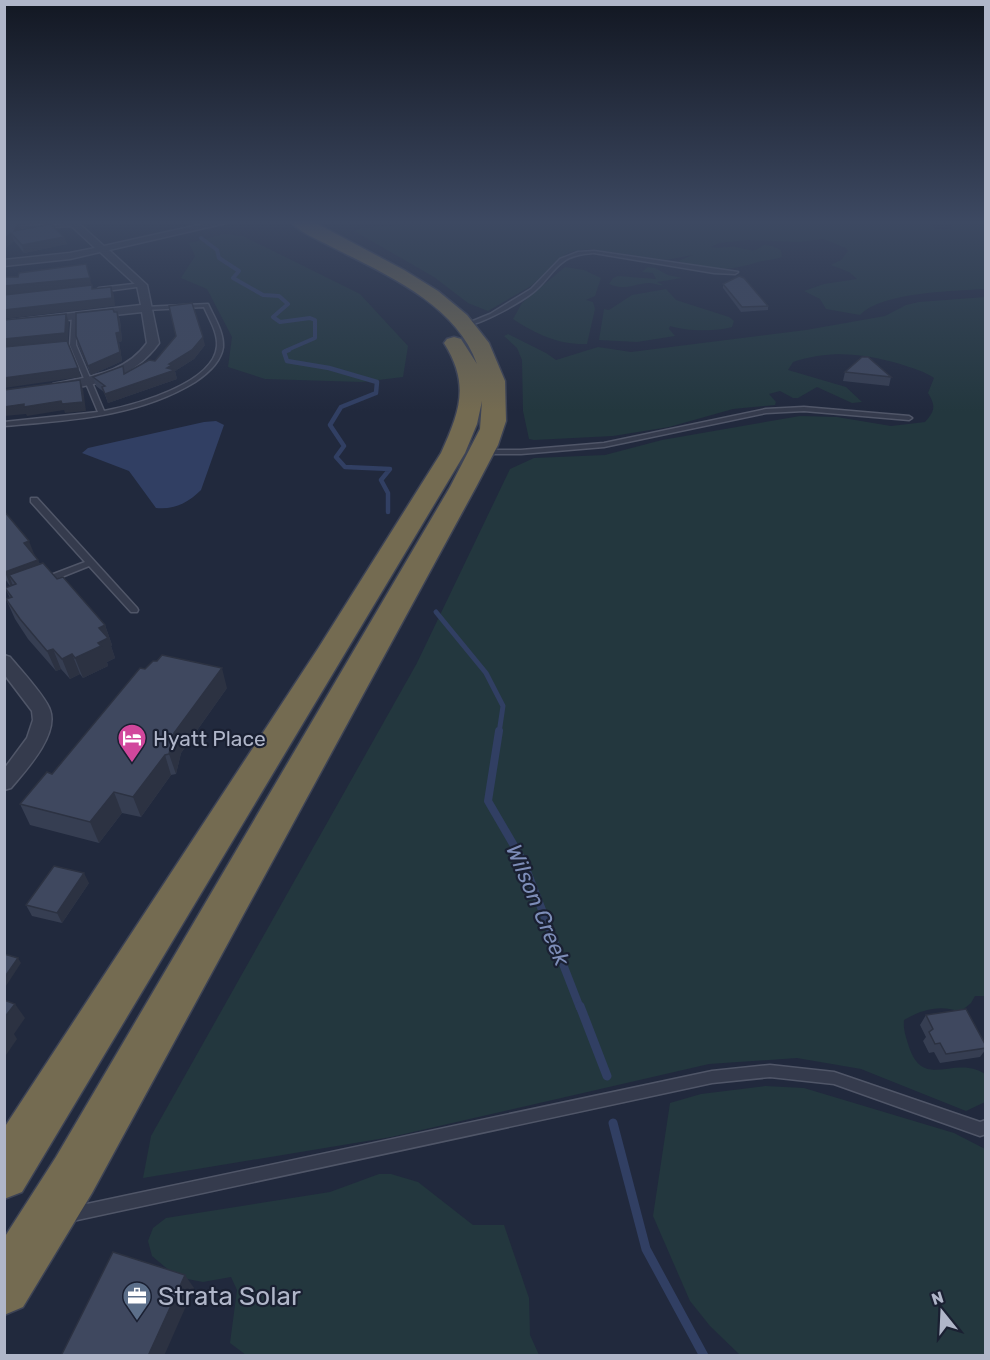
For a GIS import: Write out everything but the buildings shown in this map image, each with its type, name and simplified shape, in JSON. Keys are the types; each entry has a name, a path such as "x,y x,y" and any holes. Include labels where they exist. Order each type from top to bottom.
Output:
{"highway":[{"path":"4,1174 434,486 467,421 473,397 472,382 464,356 433,317 409,296 388,283"},
{"path":"4,1288 48,1219 458,497 494,423 495,380 486,352 466,325 427,291 412,283"}],"street":[{"path":"50,388 89,381 132,365 149,351 153,336 142,285"},
{"path":"4,324 146,308"},
{"path":"4,783 38,736 44,718 41,710 7,669"}],"lane":[{"path":"466,325 492,315 533,290 539,283"},
{"path":"93,290 142,285"},
{"path":"4,424 102,412 159,399 187,385 210,368 218,355 220,343 206,304 146,308"},
{"path":"74,316 73,345 102,412"},
{"path":"62,346 73,345"},
{"path":"480,452 521,452 604,445 766,411 804,409 909,418"},
{"path":"34,500 134,610"},
{"path":"37,583 90,563"},
{"path":"48,1219 712,1077 759,1072 770,1071 834,1078 980,1129 986,1128"}],"shaded area":[{"path":"194,283 339,283 360,294 408,346 403,377 362,382 265,379 228,367 232,337 207,289"},
{"path":"442,283 534,283 488,311 468,303"},
{"path":"545,283 599,283 595,296 586,300 593,302 595,309 587,344 567,343 548,338 513,319 522,303"},
{"path":"609,283 646,283 620,287"},
{"path":"985,283 985,289 901,297 870,307 860,315 826,309 820,299 804,291 824,284"},
{"path":"666,289 676,300 729,317 734,321 732,327 701,330 670,326 669,329 675,336 637,342 599,340 604,309 609,310 632,295"},
{"path":"985,297 985,996 975,996 971,1003 960,1012 946,1008 931,1009 911,1016 904,1020 904,1024 909,1047 915,1060 923,1067 931,1070 973,1069 985,1074 985,1102 966,1111 861,1069 797,1058 709,1064 391,1137 143,1178 151,1136 417,663 510,469 534,458 605,455 662,440 800,416 837,417 891,426 925,422 933,408 928,393 934,378 913,368 886,360 859,355 833,354 793,362 788,370 846,387 862,402 852,403 817,387 798,398 793,398 780,391 769,394 776,402 775,405 733,409 669,427 613,436 534,440 529,439 523,411 522,360 517,348 504,336 508,334 556,360 598,347 631,352 806,330 885,316 906,305 919,302"},
{"path":"765,1086 804,1088 954,1133 985,1149 985,1355 740,1355 710,1326 690,1301 653,1216 670,1103 701,1094"},
{"path":"379,1174 391,1174 418,1182 473,1225 504,1225 529,1298 530,1335 539,1355 246,1355 230,1343 237,1290 231,1277 203,1282 177,1277 152,1256 148,1241 153,1228 166,1218 330,1192"}],"water":[{"path":"216,421 224,425 201,490 191,499 175,507 156,508 129,471 82,453 88,448"}],"waterway":[{"name":"Wilson Creek","path":"243,283 263,295 279,296 288,304 273,317 280,322 310,318 315,320 315,338 285,351"},
{"name":"Wilson Creek","path":"289,350 284,352 287,361 329,368 377,382 376,393 341,407 330,425 344,446 336,457 345,467 390,469 381,480 388,493 388,512"},
{"name":"Wilson Creek","path":"436,612 486,673 503,706 499,733"},
{"name":"Wilson Creek","path":"499,731 488,801 523,861 580,1008"},
{"name":"Wilson Creek","path":"580,1006 607,1076"},
{"name":"Wilson Creek","path":"613,1123 646,1249 704,1356"}],"place":[{"name":"Hyatt Place","path":"132,764"},
{"name":"Strata Solar","path":"137,1322"}]}
